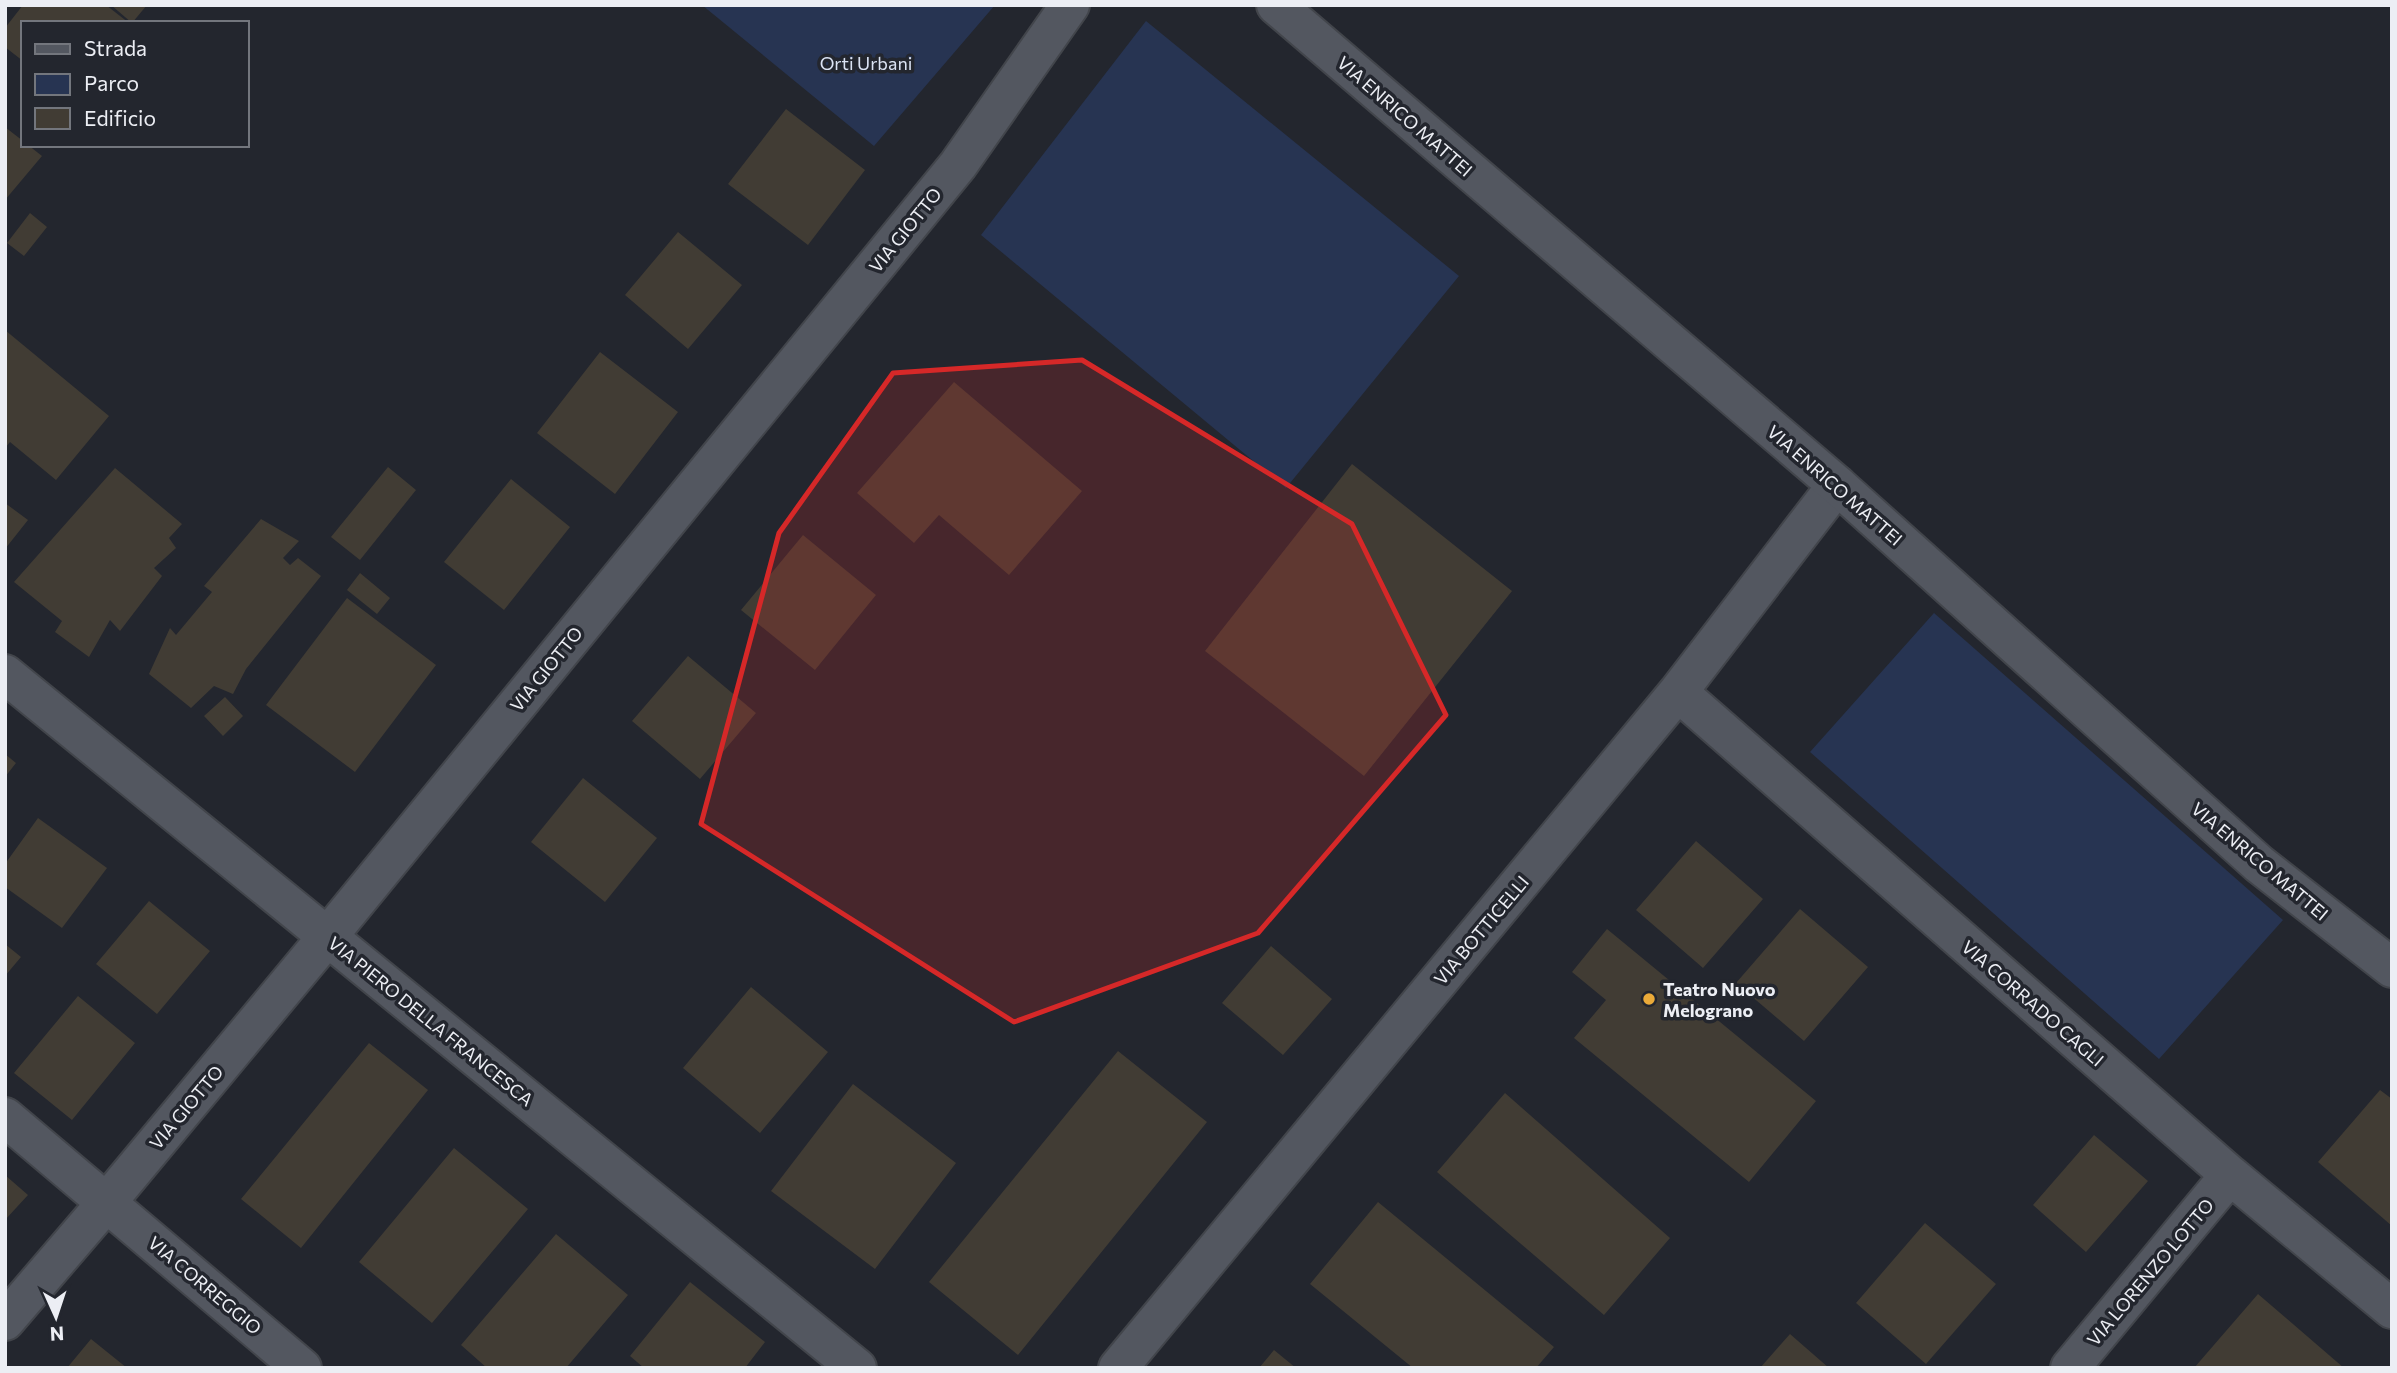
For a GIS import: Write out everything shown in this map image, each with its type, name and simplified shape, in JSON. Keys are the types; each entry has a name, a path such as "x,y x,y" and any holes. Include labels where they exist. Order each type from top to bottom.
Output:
{"street":[{"name":"VIA GIOTTO","path":"5,1321 327,936 958,165 1070,5"},
{"name":"VIA ENRICO MATTEI","path":"1276,5 1837,485 2259,864 2392,968"},
{"name":"VIA BOTTICELLI","path":"1118,1368 1678,692 1837,485"},
{"name":"VIA PIERO DELLA FRANCESCA","path":"5,674 858,1368"},
{"name":"VIA CORRADO CAGLI","path":"1678,692 2230,1175 2392,1310"},
{"name":"VIA CORREGGIO","path":"5,1117 302,1368"},
{"name":"VIA LORENZO LOTTO","path":"2070,1368 2230,1175"}],"highlighted area":[{"path":"1082,360 1352,524 1446,715 1258,933 1014,1022 701,824 779,533 893,373"}],"green space":[{"name":"Orti Urbani","path":"702,5 995,5 874,146"},
{"path":"1146,21 1459,276 1286,488 981,235"},
{"path":"1934,613 2283,920 2159,1059 1810,752"}],"building":[{"path":"23,5 106,5 126,21 21,21 21,59 5,47 5,28"},
{"path":"111,5 147,5 134,21 130,21"},
{"path":"786,109 865,170 808,245 728,184"},
{"path":"5,127 21,139 21,147 31,147 42,156 5,200"},
{"path":"30,213 47,227 24,256 7,243"},
{"path":"678,232 742,285 688,349 625,295"},
{"path":"5,330 109,416 56,480 10,442 5,448"},
{"path":"600,352 678,412 615,494 537,433"},
{"path":"954,382 1082,491 1009,575 939,515 914,543 857,493"},
{"path":"1352,464 1512,591 1364,776 1205,651"},
{"path":"388,467 416,490 360,560 331,537"},
{"path":"115,468 182,524 169,538 176,548 154,568 162,576 120,631 110,620 89,657 55,632 62,621 14,582"},
{"path":"511,479 570,527 504,610 444,562"},
{"path":"5,503 28,520 5,549"},
{"path":"261,519 299,541 283,558 290,565 298,558 321,576 246,669 233,694 214,686 191,708 149,674 170,628 176,635 212,592 204,586"},
{"path":"803,535 876,595 815,670 741,610"},
{"path":"360,573 390,598 377,614 347,590"},
{"path":"347,598 436,665 355,772 266,705"},
{"path":"688,656 756,713 700,779 632,721"},
{"path":"225,697 243,716 223,736 204,716"},
{"path":"5,754 16,763 5,777"},
{"path":"583,778 657,838 605,902 531,842"},
{"path":"38,818 107,868 62,928 5,887 5,864"},
{"path":"1696,841 1763,899 1703,968 1636,910"},
{"path":"149,901 210,951 157,1014 96,964"},
{"path":"1800,909 1868,967 1804,1041 1736,983"},
{"path":"1607,929 1816,1101 1749,1182 1574,1038 1606,1000 1572,972"},
{"path":"5,944 21,957 5,976"},
{"path":"1271,946 1332,999 1283,1055 1222,1003"},
{"path":"751,987 828,1052 760,1133 683,1068"},
{"path":"78,996 135,1043 72,1120 14,1073"},
{"path":"369,1043 428,1090 301,1248 241,1199"},
{"path":"1118,1051 1207,1122 1018,1355 929,1282"},
{"path":"853,1084 956,1163 875,1269 771,1191"},
{"path":"2380,1090 2392,1099 2392,1226 2318,1162"},
{"path":"1505,1093 1670,1238 1604,1315 1437,1172"},
{"path":"2094,1135 2148,1181 2086,1252 2033,1205"},
{"path":"454,1148 528,1209 432,1323 359,1262"},
{"path":"5,1175 28,1195 5,1220"},
{"path":"1378,1202 1554,1347 1536,1368 1413,1368 1310,1284"},
{"path":"1925,1223 1996,1284 1926,1364 1856,1303"},
{"path":"556,1234 628,1295 566,1368 487,1368 461,1345"},
{"path":"690,1282 765,1342 745,1368 644,1368 630,1356"},
{"path":"2258,1294 2344,1368 2194,1368"},
{"path":"1790,1334 1829,1368 1760,1368"},
{"path":"91,1339 127,1368 67,1368"},
{"path":"1274,1350 1296,1368 1259,1368"}],"place":[{"name":"Teatro Nuovo Melograno","path":"1649,999"}]}
